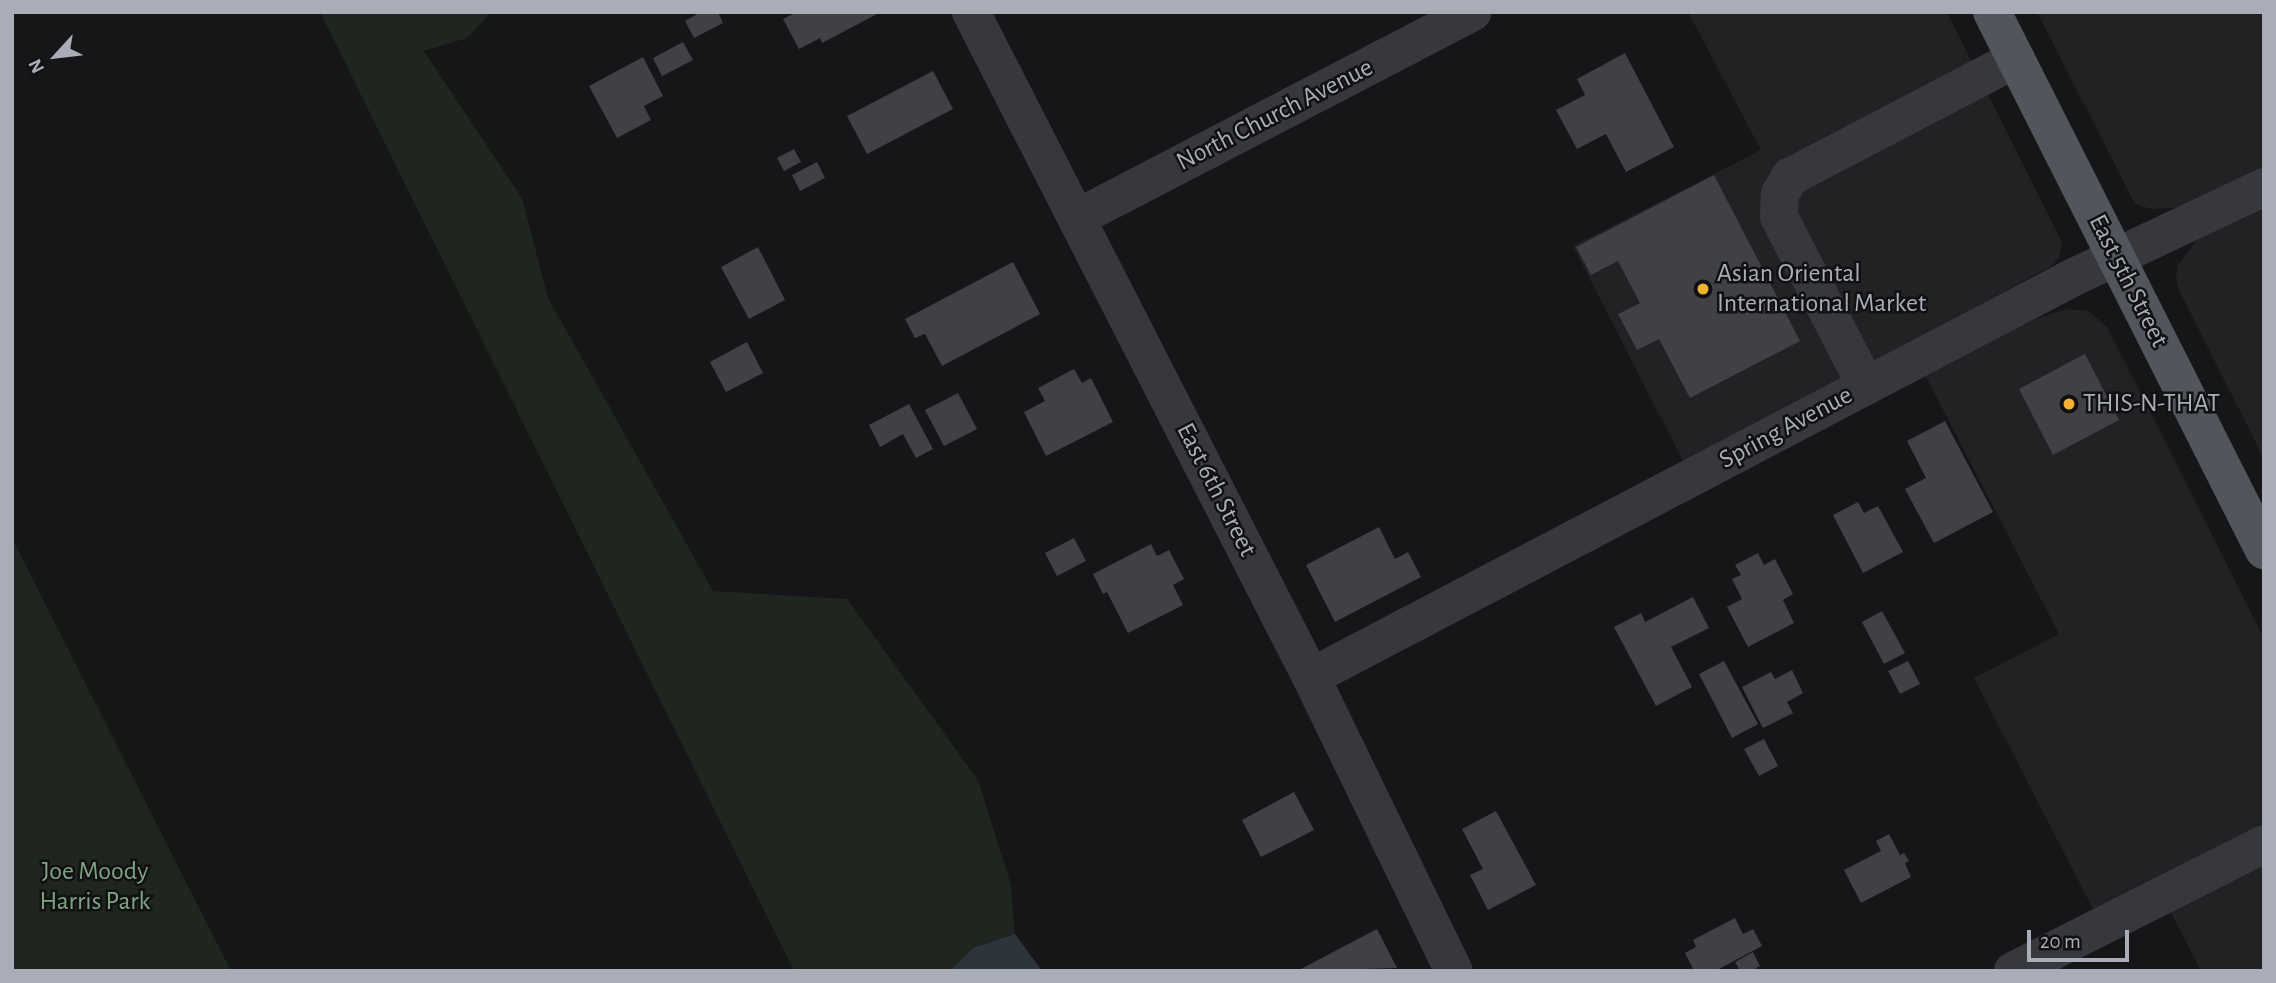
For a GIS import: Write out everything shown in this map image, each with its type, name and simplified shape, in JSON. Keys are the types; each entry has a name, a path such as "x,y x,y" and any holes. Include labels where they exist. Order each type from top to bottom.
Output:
{"main road":[{"name":"East 5th Street","path":"1992,12 2264,550"}],"street":[{"name":"East 6th Street","path":"971,12 1311,677 1454,971"},
{"name":"North Church Avenue","path":"1077,218 1473,12"},
{"path":"1866,386 1779,217 1780,194 1790,177 2016,59"},
{"name":"Spring Avenue","path":"1311,677 2074,277 2117,259 2264,187"},
{"path":"2013,971 2264,844"}],"shaded area":[{"path":"1688,12 1947,12 2062,242 2059,257 2053,265 1685,465 1573,246 1761,150"},
{"path":"2037,12 2264,12 2264,170 2186,207 2151,209 2135,204"},
{"path":"2264,202 2264,459 2178,288 2176,278 2178,265 2201,235"},
{"path":"2066,309 2089,311 2108,328 2264,639 2264,824 2094,911 1974,678 2059,634 1924,373 2035,319"},
{"path":"2264,862 2264,971 2201,971 2170,911"},
{"path":"1015,934 1042,971 950,971 973,948"}],"green space":[{"path":"320,12 492,12 467,38 424,51 522,198 548,298 713,591 847,599 978,780 1011,885 1015,934 973,948 950,971 794,971"},
{"name":"Joe Moody Harris Park","path":"12,538 231,971 12,971"}],"building":[{"path":"701,12 718,12 723,23 694,38 685,21"},
{"path":"797,12 881,12 822,43 820,38 799,49 783,19"},
{"path":"683,42 693,60 662,76 653,58"},
{"path":"1625,53 1674,147 1626,172 1606,134 1577,149 1556,110 1585,95 1577,79"},
{"path":"643,57 663,96 644,106 651,120 617,138 589,86"},
{"path":"933,71 953,109 867,154 847,116"},
{"path":"794,149 801,162 784,171 777,158"},
{"path":"817,162 825,178 800,191 792,175"},
{"name":"Asian Oriental International Market","path":"1714,175 1800,341 1690,398 1659,339 1637,350 1618,314 1640,303 1618,261 1591,275 1576,247"},
{"path":"758,247 785,300 749,319 721,267"},
{"path":"1013,262 1040,314 942,366 925,334 915,338 905,319"},
{"path":"747,342 763,373 726,392 710,362"},
{"name":"THIS-N-THAT","path":"2085,354 2119,420 2053,455 2019,389"},
{"path":"1074,369 1082,383 1091,378 1113,422 1046,456 1024,412 1045,401 1038,388"},
{"path":"958,393 977,429 944,446 925,410"},
{"path":"909,404 933,449 916,458 903,434 880,447 869,425"},
{"path":"1945,421 1993,512 1934,543 1905,489 1926,478 1907,441"},
{"path":"1858,502 1864,513 1878,506 1903,552 1863,573 1833,515"},
{"path":"1379,527 1395,559 1408,552 1421,577 1335,622 1306,565"},
{"path":"1074,538 1086,561 1057,576 1045,553"},
{"path":"1151,544 1157,556 1169,550 1184,579 1173,585 1183,605 1128,633 1107,592 1103,594 1093,574"},
{"path":"1758,553 1764,565 1775,559 1793,594 1783,600 1794,623 1748,647 1727,607 1742,599 1732,579 1741,575 1735,565"},
{"path":"1693,597 1709,628 1671,647 1692,687 1656,706 1614,627 1641,613 1645,622"},
{"path":"1882,611 1905,653 1884,664 1862,622"},
{"path":"1724,661 1758,724 1732,738 1699,674"},
{"path":"1908,661 1920,684 1900,694 1888,671"},
{"path":"1792,670 1803,693 1787,702 1793,713 1763,728 1742,687 1771,672 1775,679"},
{"path":"1764,739 1778,766 1759,776 1744,749"},
{"path":"1294,792 1314,830 1261,857 1242,820"},
{"path":"1496,811 1536,885 1488,910 1470,875 1483,869 1462,829"},
{"path":"1889,834 1900,855 1904,853 1909,861 1905,863 1911,877 1861,903 1844,870 1881,851 1876,841"},
{"path":"1735,918 1743,934 1753,929 1762,946 1715,971 1694,971 1685,953 1696,947 1693,940"},
{"path":"1377,929 1397,968 1297,971"},
{"path":"1753,952 1760,966 1751,971 1740,971 1735,962"}],"place":[{"name":"Asian Oriental International Market","path":"1703,289"},
{"name":"THIS-N-THAT","path":"2069,404"}]}
